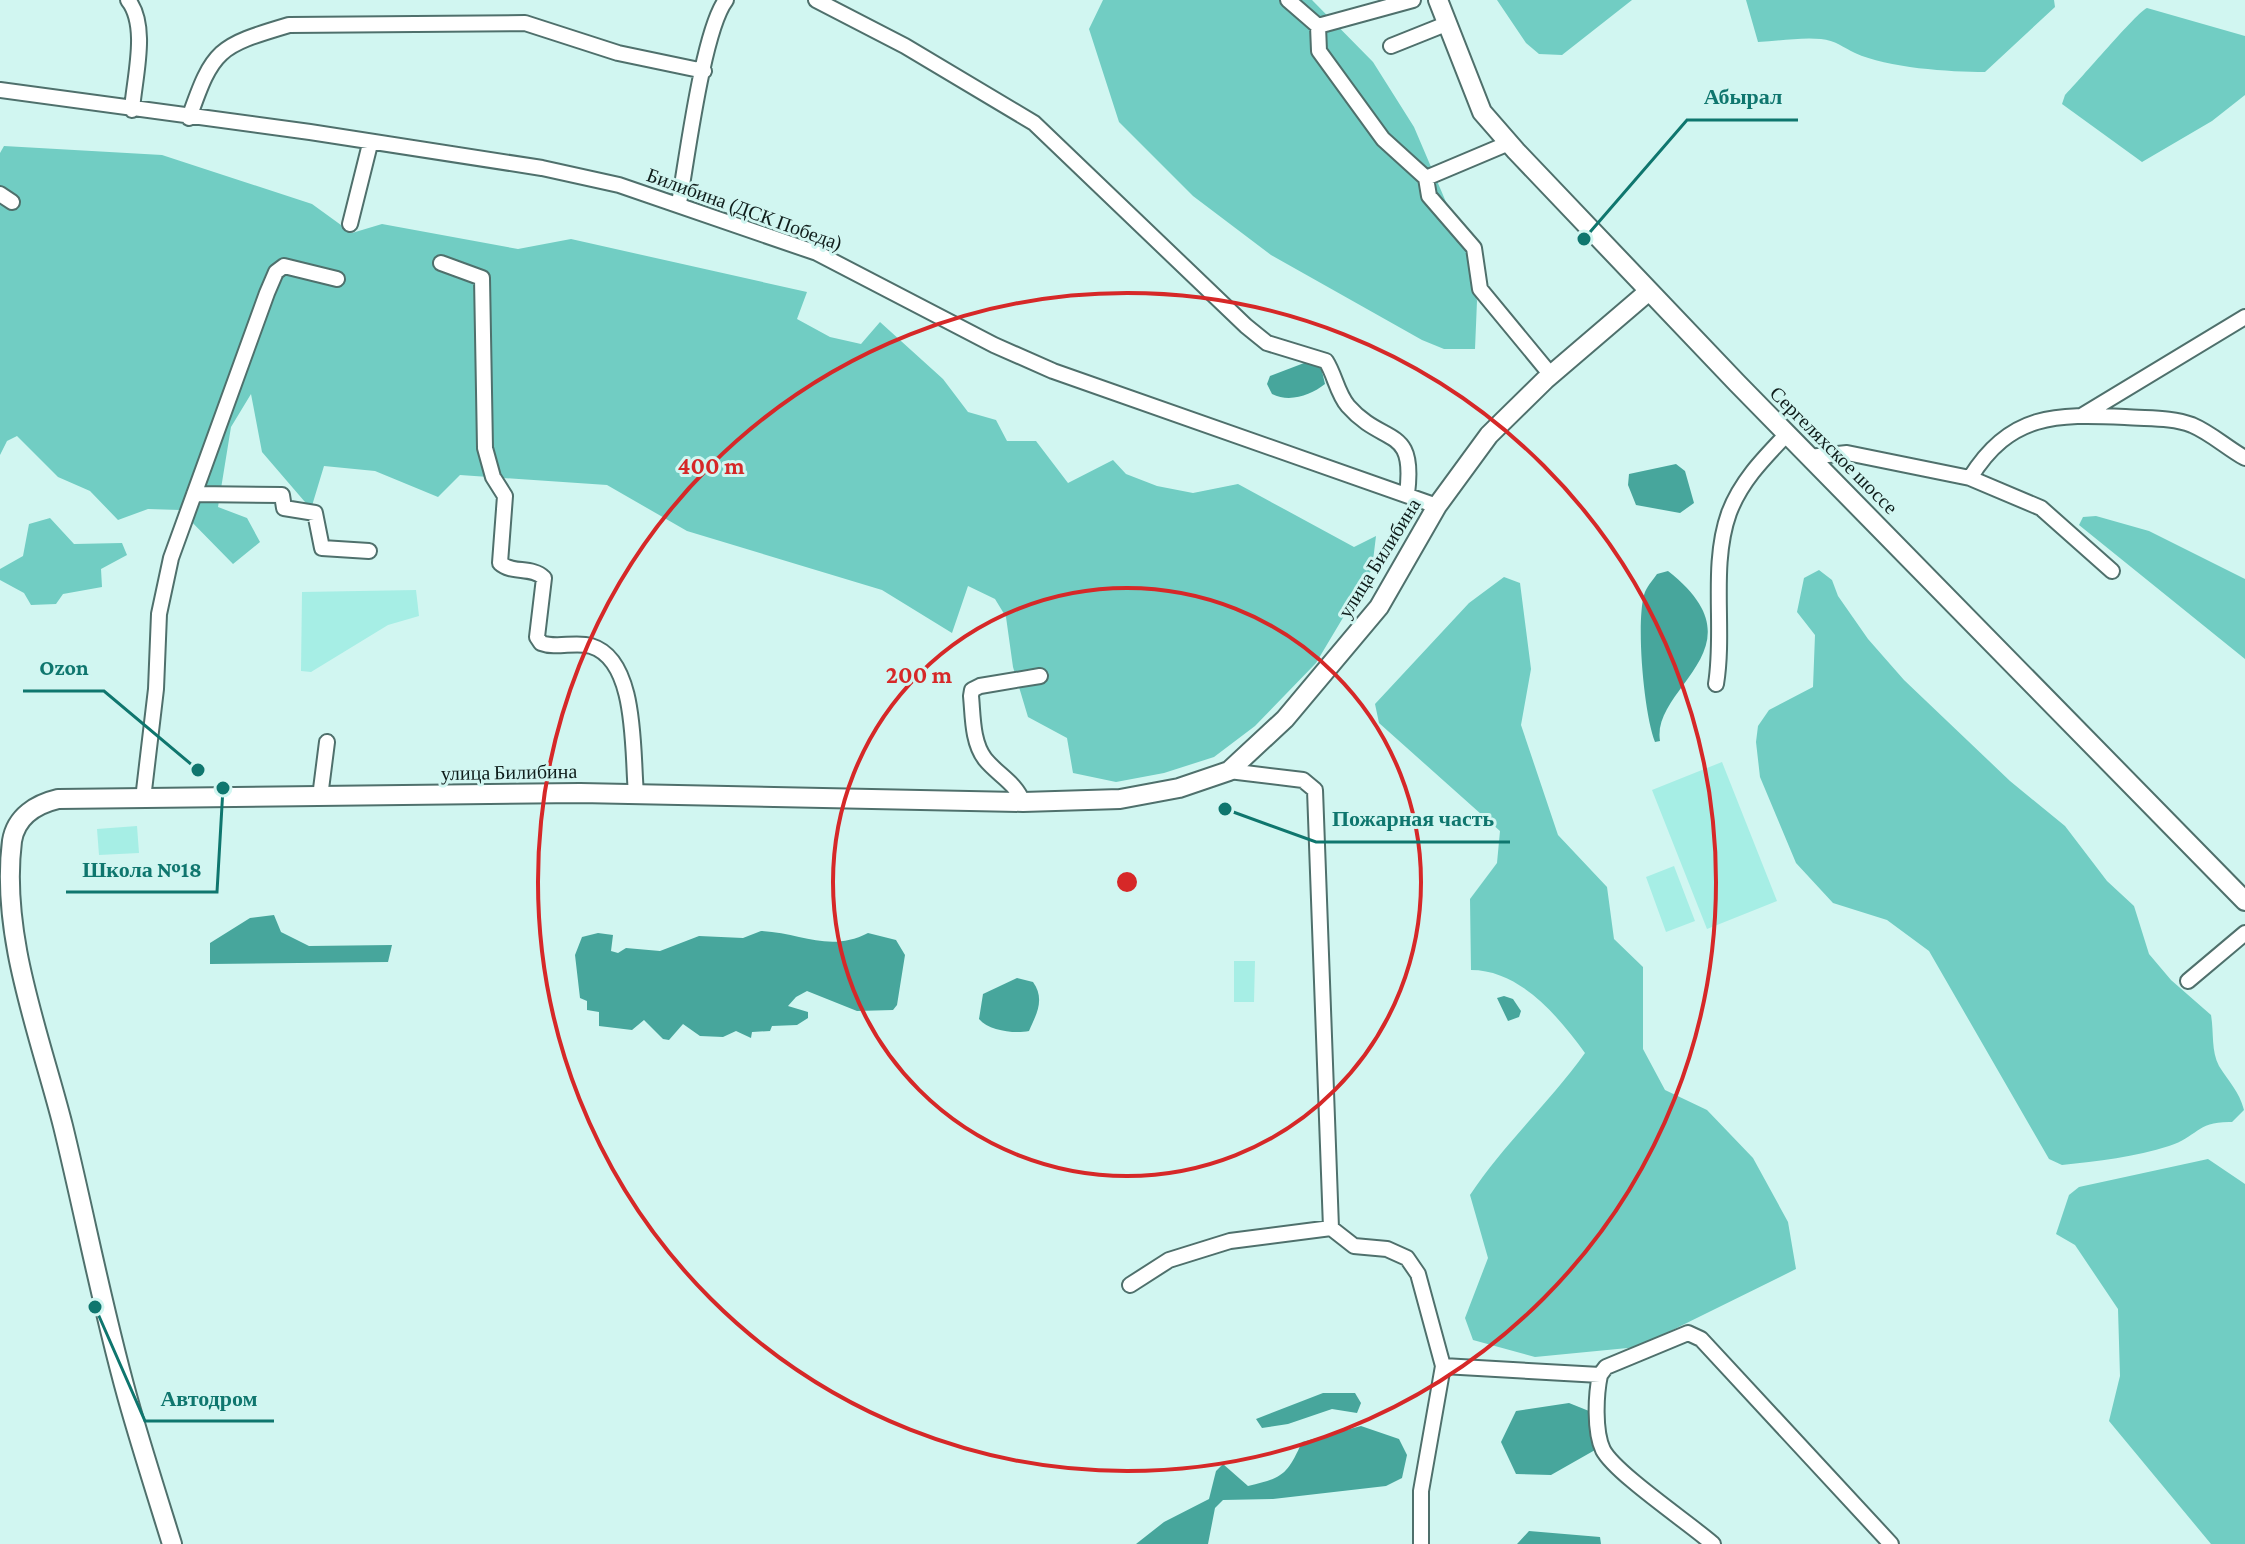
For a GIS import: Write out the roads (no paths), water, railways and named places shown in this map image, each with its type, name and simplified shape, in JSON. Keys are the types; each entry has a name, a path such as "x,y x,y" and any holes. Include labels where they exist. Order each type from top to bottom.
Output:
{"main road":[{"name":"Сергеляхское шоссе","path":"1438,0 1482,112 1509,143 1809,457 2245,901"},
{"name":"улица Билибина","path":"172,1544 130,1408 90,1236 23,975 6,835 25,815 39,804 58,799 636,793 1023,802 1120,799 1179,788 1229,771 1285,719 1379,607 1437,506 1489,435 1551,375 1649,291"}],"street":[{"path":"128,0 135,9 139,24 132,110"},
{"path":"679,203 704,71 719,10 726,0"},
{"path":"816,0 905,46 1034,123 1246,326 1267,343 1326,361 1344,402 1401,444 1409,454 1407,494"},
{"path":"1288,0 1318,26 1319,51 1383,139 1426,178 1429,196 1474,248 1480,289 1551,375"},
{"path":"1318,26 1413,0"},
{"path":"189,118 214,58 255,35 289,25 525,23 618,53 704,71"},
{"path":"1391,46 1446,24"},
{"name":"Билибина (ДСК Победа)","path":"0,90 310,132 370,144 542,168 679,203 817,253 994,345 1053,371 1437,506"},
{"path":"1426,178 1509,143"},
{"path":"350,224 370,144"},
{"path":"441,263 482,278 485,448 493,477 505,496 500,563 504,567 539,573 544,578 537,637 541,643 589,645 615,662 625,683 636,793"},
{"path":"143,799 156,689 159,614 171,558 276,272 284,266 337,279"},
{"path":"2082,415 2245,317"},
{"path":"1970,478 1997,442 2016,429 2037,420 2082,415 2182,422 2245,458"},
{"path":"1716,684 1720,661 1723,541 1729,513 1757,466 1787,434"},
{"path":"1809,457 1847,453 1970,478 2041,508 2112,571"},
{"path":"194,494 282,495 284,508 315,513 322,548 369,551"},
{"path":"1023,802 1017,788 984,757 976,743 971,696 972,690 980,686 1040,676"},
{"path":"320,797 327,742"},
{"path":"1229,771 1303,780 1315,790 1331,1228"},
{"path":"2188,981 2245,933"},
{"path":"1130,1285 1169,1260 1230,1241 1331,1228 1354,1246 1387,1249 1407,1258 1418,1274 1443,1366 1421,1491 1421,1544"},
{"path":"1713,1544 1614,1465 1602,1448 1600,1375 1606,1367 1679,1334 1695,1334 1891,1544"},
{"path":"1443,1366 1600,1375"}],"place":[{"name":"Абырал","path":"1584,239"},
{"name":"Ozon","path":"198,770"},
{"name":"Школа №18","path":"223,788"},
{"name":"Пожарная часть","path":"1225,809"},
{"name":"Автодром","path":"95,1307"}]}
